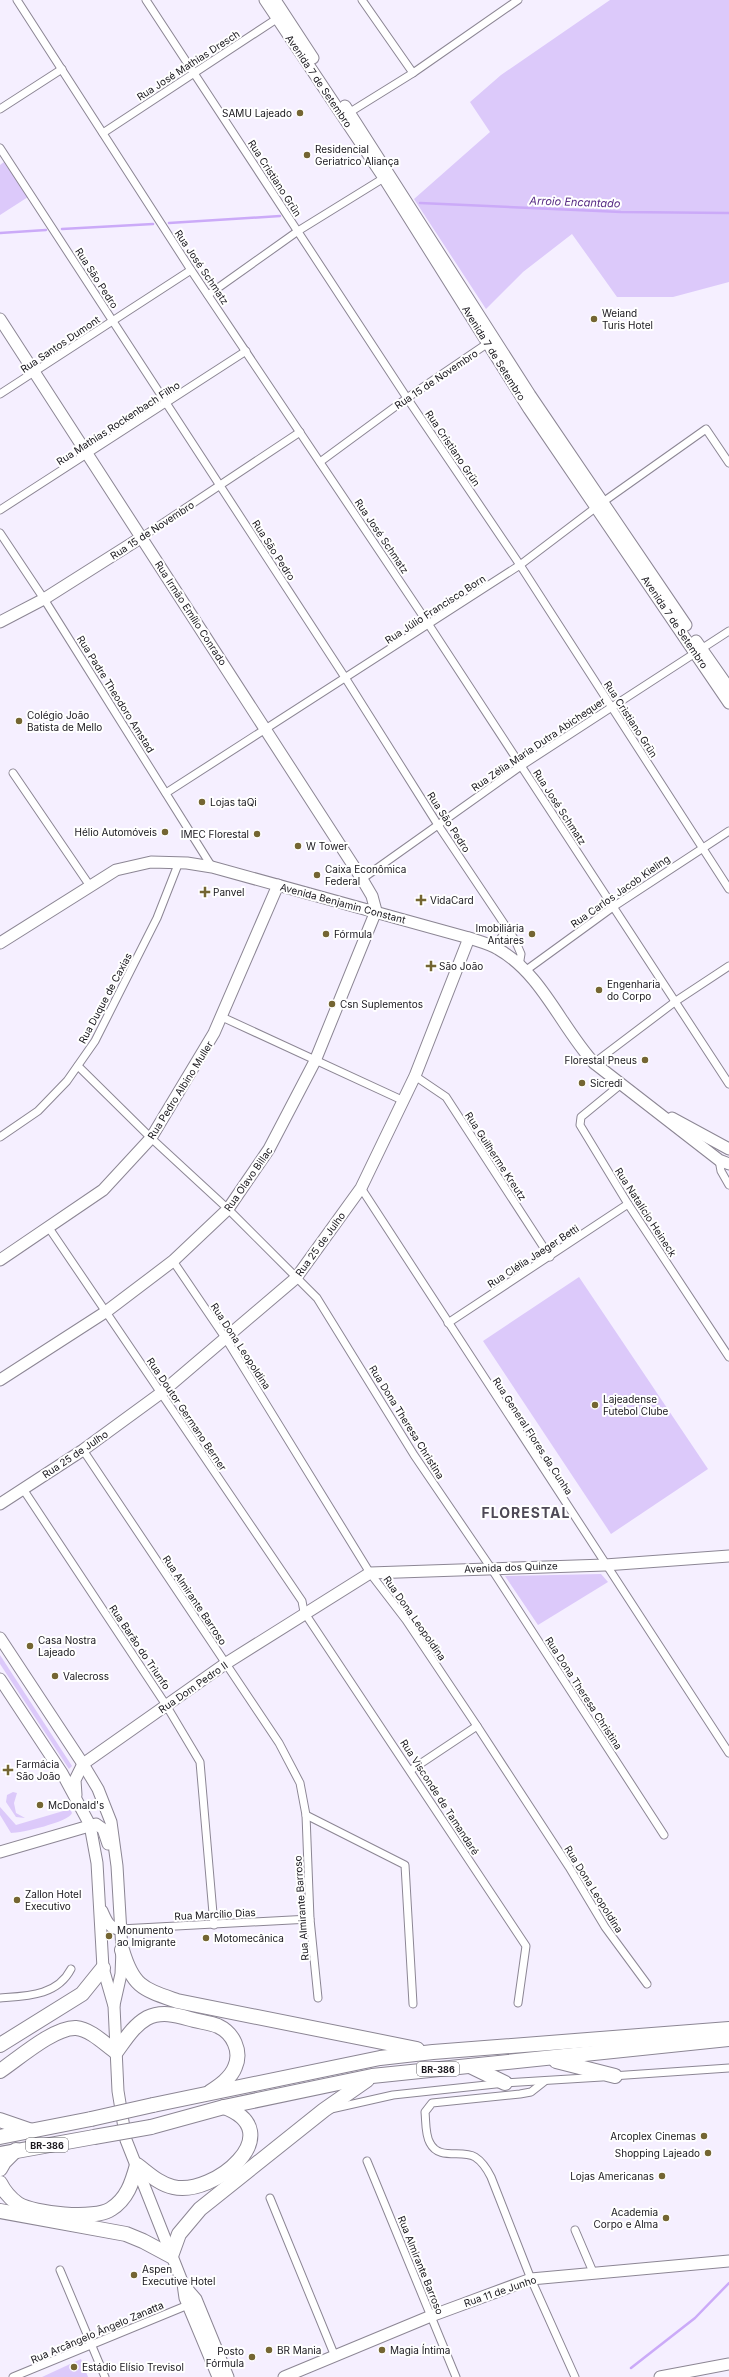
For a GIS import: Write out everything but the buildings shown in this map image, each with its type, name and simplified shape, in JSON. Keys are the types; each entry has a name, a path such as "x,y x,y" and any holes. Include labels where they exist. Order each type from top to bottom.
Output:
{"highway":[{"path":"122,1950 127,1969 136,1981 146,1990 177,2001 358,2039 433,2052"},
{"path":"0,2045 82,1994 102,1968"},
{"path":"0,2070 55,2034 76,2028 84,2031 116,2052 132,2030 147,2018 160,2014 171,2014 218,2026 228,2032 235,2042 237,2049 235,2067 218,2086 205,2095"},
{"name":"BR-386","path":"0,2137 380,2058 433,2052 729,2029"},
{"name":"BR-386","path":"0,2154 151,2127 224,2107 372,2076 548,2059 729,2039"},
{"path":"548,2059 615,2076"},
{"path":"470,2066 505,2083"},
{"path":"0,2211 126,2234 144,2241 171,2256 179,2234 200,2209 324,2110 372,2076"},
{"path":"0,2183 4,2191 18,2204 30,2210 91,2216 105,2213 120,2203 131,2185 137,2165 162,2183 174,2187 185,2188 208,2181 234,2166 248,2148 250,2129 241,2116 224,2107"},
{"path":"0,2120 32,2131"},
{"path":"0,2170 4,2162 16,2150"}],"street":[{"name":"Rua José Schmatz","path":"17,0 191,270 428,625 729,1084"},
{"name":"Rua Cristiano Grün","path":"146,0 407,398 520,565 610,707 729,888"},
{"name":"Avenida 7 de Setembro","path":"265,0 281,16 387,176 491,341 533,400 600,505 699,650 729,688"},
{"name":"Avenida 7 de Setembro","path":"275,0 281,16"},
{"path":"362,0 413,73"},
{"path":"346,114 413,73 518,0"},
{"name":"Rua José Mathias Dresch","path":"103,133 281,16"},
{"path":"0,109 62,69"},
{"name":"Rua São Pedro","path":"0,148 221,486 346,679 438,825 507,929 521,954 522,968"},
{"path":"208,295 298,231 387,176"},
{"name":"Rua Santos Dumont","path":"0,394 34,374 113,320 191,270"},
{"name":"Rua Irmão Emílio Conrado","path":"0,319 34,374 89,454 362,879 372,896 376,911"},
{"name":"Rua 15 de Novembro","path":"320,462 407,398 491,341"},
{"name":"Rua Mathias Rockenbach Filho","path":"0,510 167,404 246,351"},
{"name":"Rua Júlio Francisco Born","path":"166,793 265,728 346,679 520,565 600,505 706,429 729,463"},
{"name":"Rua 15 de Novembro","path":"0,622 44,599 142,537 221,486 300,432"},
{"name":"Rua Padre Theodoro Amstad","path":"0,533 44,599 212,867"},
{"name":"Rua Zélia Maria Dutra Abichequer","path":"362,879 521,766 729,631"},
{"name":"Avenida 7 de Setembro","path":"699,650 729,703"},
{"path":"12,773 90,886"},
{"name":"Rua Carlos Jacob Kieling","path":"522,968 702,847 729,831"},
{"name":"Avenida Benjamin Constant","path":"0,943 116,870 128,866 179,862 212,867 376,911 469,938 495,948 522,968 550,1003 583,1051 594,1063 620,1085 724,1162"},
{"name":"Rua Duque de Caxias","path":"0,1137 38,1111 67,1081 95,1041 157,918 179,862"},
{"name":"Rua Pedro Albino Muller","path":"0,1260 50,1228 103,1190 151,1138 214,1034 278,885"},
{"name":"Rua Olavo Billac","path":"0,1380 107,1311 173,1261 228,1209 269,1150 315,1061 376,911"},
{"path":"495,948 507,929"},
{"name":"Rua 25 de Julho","path":"0,1504 83,1450 160,1393 226,1339 296,1278 361,1188 415,1076 469,938"},
{"path":"594,1063 676,1001 729,966"},
{"path":"222,1017 404,1101"},
{"name":"Rua Dona Theresa Christina","path":"78,1066 151,1138 228,1209 317,1298 414,1455 491,1568 664,1834"},
{"name":"Rua Guilherme Kreutz","path":"415,1076 446,1097 550,1257"},
{"name":"Rua Natalício Heineck","path":"620,1085 581,1117 579,1121 628,1204 729,1357"},
{"name":"Avenida Benjamin Constant","path":"640,1100 728,1148"},
{"path":"728,1148 720,1151 724,1162 721,1171 729,1185"},
{"name":"Rua General Flores da Cunha","path":"361,1188 605,1565 729,1753"},
{"name":"Rua Clélia Jaeger Betti","path":"448,1323 628,1204"},
{"name":"Rua Doutor Germano Berner","path":"50,1228 107,1311 160,1393 302,1601 304,1612"},
{"name":"Rua Dona Leopoldina","path":"173,1261 226,1339 370,1572 406,1620 569,1867 605,1927 647,1984"},
{"name":"Rua Almirante Barroso","path":"83,1450 279,1743 300,1783 306,1815 310,1919 318,1998"},
{"name":"Rua Barão do Triunfo","path":"23,1489 166,1705 200,1762 214,1925"},
{"name":"Avenida dos Quinze","path":"304,1612 370,1572 605,1565 729,1556"},
{"name":"Rua Dom Pedro II","path":"83,1764 225,1664 304,1612"},
{"name":"Rua Visconde de Tamandaré","path":"304,1612 411,1770 526,1946 518,2003"},
{"path":"0,1638 98,1789 110,1822 117,1866 122,1950 121,1974 114,2006 116,2052 118,2091 126,2140 183,2284 188,2305 218,2377"},
{"path":"0,1679 62,1772 90,1825 97,1863 102,1968 114,2006"},
{"path":"411,1770 477,1726"},
{"path":"77,1800 74,1788 75,1780 83,1764"},
{"path":"306,1815 405,1865 413,2004"},
{"path":"0,1852 90,1825 100,1825 103,1829 117,1866"},
{"path":"100,1905 110,1926 115,1929 120,1929"},
{"name":"Rua Marcílio Dias","path":"120,1929 310,1919"},
{"path":"0,1998 45,1992 57,1986 71,1969"},
{"path":"324,2110 393,2095 505,2083 729,2068"},
{"path":"545,2081 539,2087 526,2093 432,2103 428,2106 425,2112 429,2142 432,2148 442,2154 474,2156 483,2164 491,2177 531,2279 575,2377"},
{"name":"Rua Almirante Barroso","path":"367,2161 456,2377"},
{"path":"270,2198 334,2354"},
{"path":"575,2230 593,2272"},
{"name":"Rua 11 de Junho","path":"284,2377 334,2354 531,2279 593,2272 729,2261"},
{"path":"60,2270 105,2377"},
{"path":"183,2284 196,2300 228,2377"},
{"name":"Rua Arcângelo Ângelo Zanatta","path":"13,2377 188,2305"},
{"path":"660,2377 729,2364"}],"shaded area":[{"path":"610,0 729,0 729,282 673,297 617,297 572,234 523,272 486,309 414,199 490,132 470,102 501,75"},
{"path":"4,162 28,197 0,215 0,165"},
{"name":"Lajeadense Futebol Clube","path":"579,1277 708,1469 611,1534 483,1341"},
{"path":"601,1574 608,1582 538,1625 505,1576"},
{"path":"0,1655 72,1766 69,1769 0,1664"},
{"path":"13,1792 17,1793 14,1803 16,1813 25,1818 16,1817 6,1802 7,1795"},
{"path":"0,1807 16,1825 70,1809 72,1813 63,1820 54,1823 34,1829 11,1833 0,1815"},
{"name":"Estádio Elísio Trevisol","path":"81,2359 88,2377 42,2377"}],"waterway":[{"name":"Arroio Encantado","path":"420,203 621,212 729,213"},
{"path":"169,223 280,216"},
{"path":"62,229 153,224"},
{"path":"0,233 46,230"},
{"path":"631,2368 695,2318 729,2283"}],"place":[{"name":"SAMU Lajeado","path":"300,113"},
{"name":"Residencial Geriatrico Aliança","path":"307,155"},
{"name":"Weiand Turis Hotel","path":"594,319"},
{"name":"Colégio João Batista de Mello","path":"19,721"},
{"name":"Lojas taQi","path":"202,802"},
{"name":"Hélio Automóveis","path":"165,832"},
{"name":"IMEC Florestal","path":"257,834"},
{"name":"W Tower","path":"298,846"},
{"name":"Caixa Econômica Federal","path":"317,875"},
{"name":"Panvel","path":"205,892"},
{"name":"VidaCard","path":"421,900"},
{"name":"Fórmula","path":"326,934"},
{"name":"Imobiliária Antares","path":"532,934"},
{"name":"São João","path":"431,966"},
{"name":"Engenharia do Corpo","path":"599,990"},
{"name":"Csn Suplementos","path":"332,1004"},
{"name":"Florestal Pneus","path":"645,1060"},
{"name":"Sicredi","path":"582,1083"},
{"name":"Lajeadense Futebol Clube","path":"595,1405"},
{"name":"Casa Nostra Lajeado","path":"30,1646"},
{"name":"Valecross","path":"55,1676"},
{"name":"Farmácia São João","path":"8,1770"},
{"name":"McDonald's","path":"40,1805"},
{"name":"Zallon Hotel Executivo","path":"17,1900"},
{"name":"Monumento ao Imigrante","path":"109,1936"},
{"name":"Motomecânica","path":"206,1938"},
{"name":"Arcoplex Cinemas","path":"704,2136"},
{"name":"Shopping Lajeado","path":"708,2153"},
{"name":"Lojas Americanas","path":"662,2176"},
{"name":"Academia Corpo e Alma","path":"666,2218"},
{"name":"Aspen Executive Hotel","path":"134,2275"},
{"name":"BR Mania","path":"269,2350"},
{"name":"Magia Íntima","path":"382,2350"},
{"name":"Posto Fórmula","path":"252,2357"},
{"name":"Estádio Elísio Trevisol","path":"74,2367"}],"district":[{"name":"FLORESTAL","path":"526,1512"}]}
